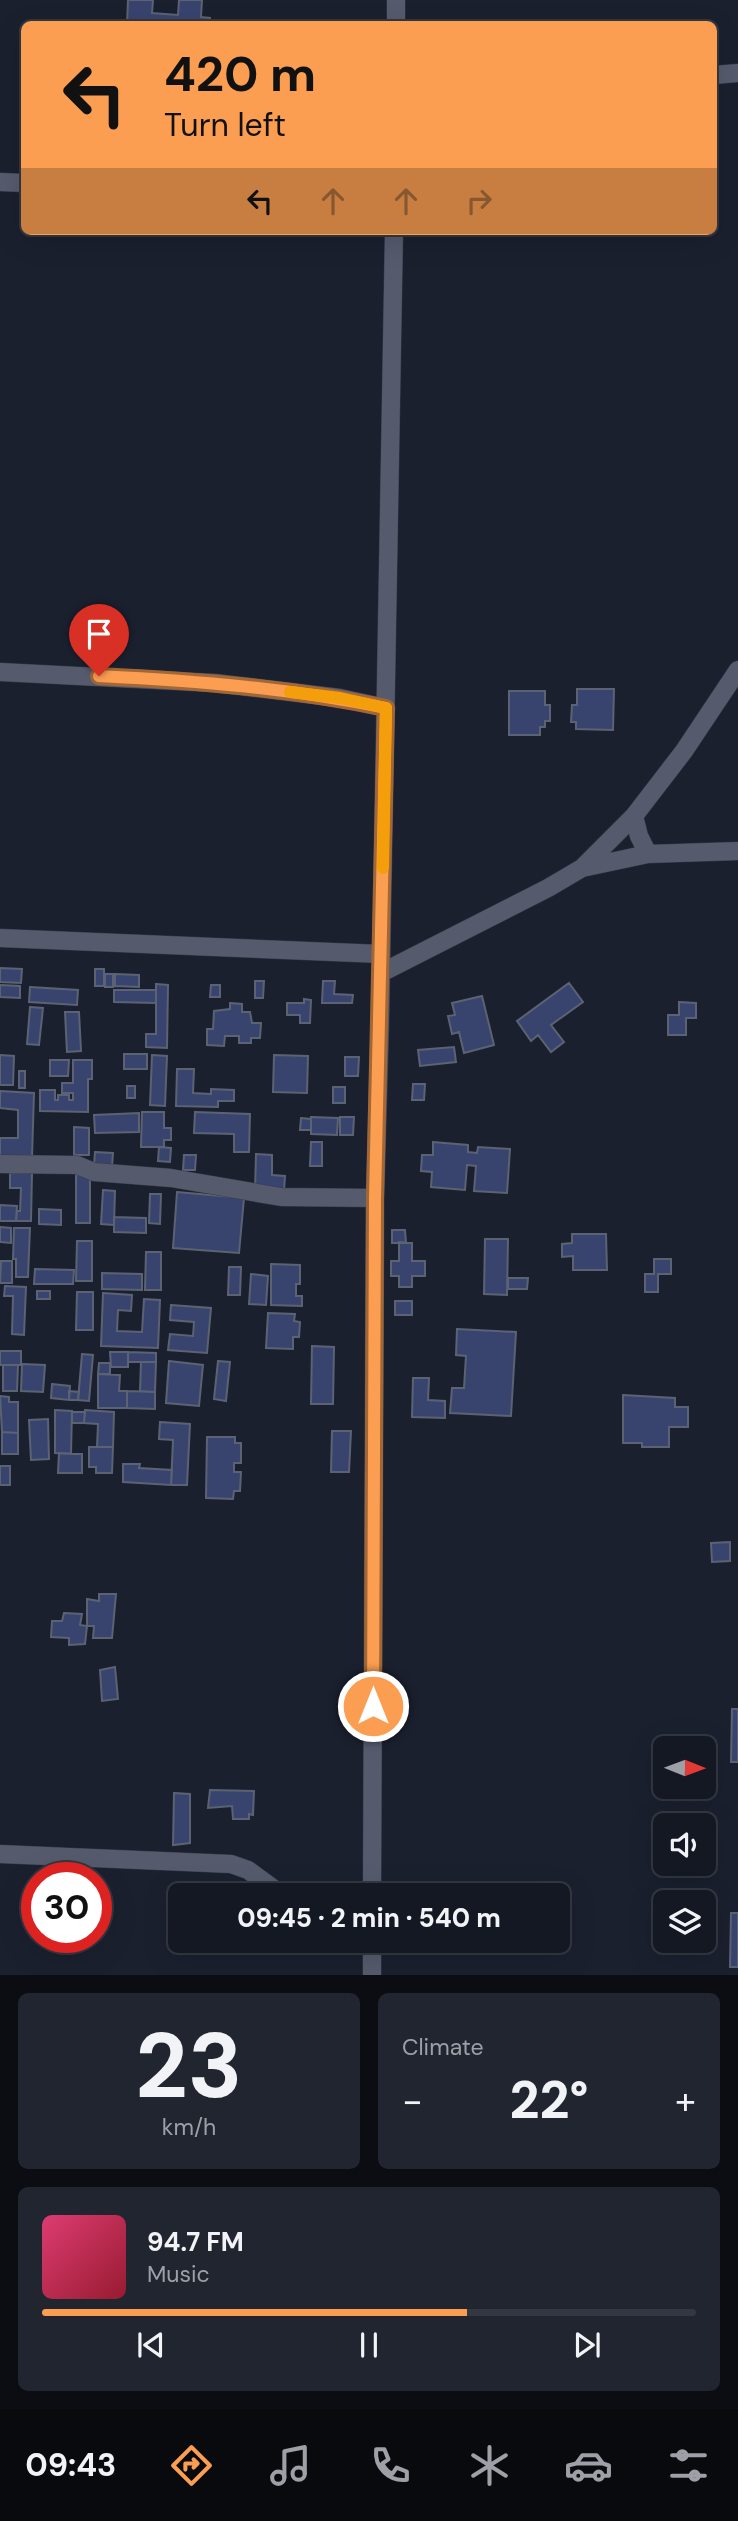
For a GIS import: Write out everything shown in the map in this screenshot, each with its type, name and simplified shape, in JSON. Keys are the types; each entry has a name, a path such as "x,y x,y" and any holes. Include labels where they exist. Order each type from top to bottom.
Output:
{"street":[{"path":"396,0 396,21"},
{"path":"717,75 738,73"},
{"path":"0,183 21,183"},
{"path":"372,1883 375,1198 394,235"},
{"path":"381,973 582,868 634,816 684,751 738,670"},
{"path":"2,676 215,683 340,698 386,708"},
{"path":"634,816 639,836 648,854"},
{"path":"582,868 648,854 738,852"},
{"path":"0,938 381,954"},
{"path":"0,1164 77,1165 94,1172 171,1178 281,1196 375,1198"},
{"path":"0,1854 231,1864 248,1870 266,1883"},
{"path":"372,1953 372,1975"}],"building":[{"path":"128,0 153,0 152,13 178,15 179,0 202,0 201,17 210,18 210,21 127,21"},
{"path":"577,689 614,689 613,730 576,729 576,722 571,722 572,705 577,705"},
{"path":"509,691 545,691 545,705 550,705 550,721 545,721 545,727 540,727 540,735 509,735"},
{"path":"0,968 22,969 21,983 0,982"},
{"path":"95,969 104,969 104,986 95,986"},
{"path":"105,974 113,974 113,987 105,987"},
{"path":"115,974 139,975 139,987 115,986"},
{"path":"255,981 264,981 263,998 255,998"},
{"path":"323,981 335,981 334,994 353,995 352,1003 322,1003"},
{"path":"569,983 583,1002 551,1025 564,1042 551,1052 538,1035 531,1041 517,1021"},
{"path":"156,984 168,985 167,1048 146,1047 146,1034 156,1034"},
{"path":"0,985 20,986 20,998 0,997"},
{"path":"211,985 220,985 220,997 210,997"},
{"path":"30,987 78,990 77,1005 29,1002"},
{"path":"114,990 156,990 156,1003 114,1002"},
{"path":"482,996 494,1045 464,1053 459,1032 452,1034 448,1016 455,1015 452,1003"},
{"path":"304,999 311,1000 310,1023 300,1023 300,1015 287,1015 287,1003 304,1003"},
{"path":"679,1002 696,1003 696,1018 686,1018 686,1035 668,1035 668,1015 679,1015"},
{"path":"230,1003 242,1004 242,1012 250,1012 252,1023 261,1023 260,1038 251,1038 251,1043 239,1043 239,1036 225,1036 224,1046 207,1045 207,1029 213,1029 214,1011 230,1009"},
{"path":"30,1007 43,1008 39,1045 27,1044"},
{"path":"65,1012 79,1012 81,1051 67,1052"},
{"path":"454,1047 456,1062 420,1066 418,1050"},
{"path":"124,1054 147,1054 147,1069 124,1069"},
{"path":"0,1055 14,1056 13,1085 0,1085"},
{"path":"152,1055 167,1056 165,1106 150,1105"},
{"path":"274,1055 308,1056 307,1093 273,1092"},
{"path":"345,1057 359,1057 358,1076 345,1076"},
{"path":"50,1060 69,1060 68,1076 50,1076"},
{"path":"73,1060 92,1060 92,1079 88,1079 88,1112 40,1111 40,1090 55,1090 55,1100 58,1100 58,1095 69,1095 69,1100 73,1100 73,1093 62,1093 62,1083 73,1083"},
{"path":"177,1069 194,1069 193,1093 211,1094 211,1089 234,1090 234,1101 218,1101 218,1107 176,1106"},
{"path":"19,1071 25,1071 25,1088 19,1088"},
{"path":"413,1084 425,1084 424,1100 412,1100"},
{"path":"127,1086 135,1086 135,1098 127,1098"},
{"path":"333,1087 345,1087 345,1103 333,1103"},
{"path":"0,1091 34,1093 32,1158 0,1157 0,1138 18,1138 18,1110 0,1108"},
{"path":"142,1112 164,1112 164,1128 171,1128 171,1140 164,1140 164,1147 141,1147"},
{"path":"195,1112 250,1114 249,1152 234,1152 234,1134 194,1133"},
{"path":"139,1113 139,1132 95,1133 94,1115"},
{"path":"311,1117 338,1118 337,1135 311,1134"},
{"path":"340,1117 354,1117 353,1135 340,1135"},
{"path":"301,1118 311,1119 311,1130 300,1130"},
{"path":"74,1127 89,1128 89,1155 74,1155"},
{"path":"311,1142 322,1142 322,1166 310,1166"},
{"path":"433,1142 468,1145 468,1152 477,1153 478,1147 510,1149 507,1193 474,1191 476,1166 467,1165 465,1190 431,1187 432,1172 421,1171 422,1155 433,1155"},
{"path":"159,1147 171,1148 170,1162 158,1161"},
{"path":"95,1152 113,1153 112,1167 94,1166"},
{"path":"256,1154 272,1155 272,1175 285,1176 284,1191 255,1190"},
{"path":"184,1155 196,1155 195,1170 183,1170"},
{"path":"10,1173 32,1173 31,1221 16,1221 17,1211 20,1211 21,1188 10,1188"},
{"path":"76,1175 90,1175 90,1223 76,1223"},
{"path":"103,1190 115,1191 114,1225 101,1224"},
{"path":"177,1192 244,1198 239,1253 173,1248"},
{"path":"150,1194 161,1194 160,1224 149,1223"},
{"path":"0,1205 17,1206 16,1221 0,1221"},
{"path":"39,1209 61,1210 61,1225 39,1224"},
{"path":"114,1217 146,1218 146,1233 114,1232"},
{"path":"0,1227 11,1228 11,1243 0,1242"},
{"path":"14,1228 30,1228 28,1277 16,1277 16,1259 13,1259"},
{"path":"392,1230 405,1230 406,1243 392,1243"},
{"path":"572,1234 606,1234 607,1270 573,1270 573,1256 562,1257 562,1244 572,1243"},
{"path":"485,1239 508,1239 507,1295 484,1294"},
{"path":"77,1241 92,1241 92,1281 76,1281"},
{"path":"399,1242 412,1243 412,1261 425,1261 425,1276 412,1276 412,1287 399,1287 399,1276 391,1276 391,1261 399,1261"},
{"path":"146,1252 161,1252 161,1290 145,1290"},
{"path":"654,1259 671,1259 671,1274 658,1274 658,1292 645,1292 645,1274 654,1274"},
{"path":"1,1261 12,1261 12,1283 0,1283"},
{"path":"271,1264 300,1265 300,1284 296,1284 296,1296 302,1296 302,1306 271,1305"},
{"path":"229,1267 241,1267 240,1295 228,1295"},
{"path":"35,1269 74,1270 73,1284 34,1284"},
{"path":"102,1273 142,1274 142,1290 102,1289"},
{"path":"251,1274 268,1276 266,1305 249,1304"},
{"path":"508,1278 528,1278 527,1289 508,1289"},
{"path":"5,1286 26,1287 24,1335 12,1334 13,1296 4,1296"},
{"path":"37,1291 50,1291 50,1299 37,1299"},
{"path":"77,1292 93,1292 93,1330 76,1330"},
{"path":"103,1293 132,1295 131,1311 118,1310 117,1331 142,1332 144,1299 160,1300 158,1348 101,1346"},
{"path":"395,1301 412,1301 412,1315 395,1315"},
{"path":"171,1305 211,1308 207,1353 168,1350 170,1334 193,1336 194,1322 170,1320"},
{"path":"268,1313 295,1314 294,1321 300,1322 299,1337 293,1337 293,1349 266,1348"},
{"path":"457,1329 516,1332 511,1416 450,1413 452,1388 464,1388 466,1356 456,1355"},
{"path":"312,1346 334,1347 333,1404 311,1404"},
{"path":"0,1351 21,1351 21,1365 0,1365"},
{"path":"110,1352 128,1352 128,1367 111,1367"},
{"path":"128,1352 156,1353 156,1362 128,1362"},
{"path":"82,1354 93,1355 89,1401 78,1400"},
{"path":"169,1361 203,1365 199,1406 166,1403"},
{"path":"218,1361 230,1362 226,1401 214,1399"},
{"path":"141,1362 156,1362 155,1392 140,1391"},
{"path":"99,1363 110,1363 110,1374 98,1374"},
{"path":"22,1364 45,1365 43,1392 21,1391"},
{"path":"3,1365 18,1365 17,1391 3,1391"},
{"path":"98,1374 120,1375 119,1391 127,1391 127,1408 98,1408"},
{"path":"413,1378 429,1378 428,1400 445,1401 445,1418 412,1417"},
{"path":"52,1384 70,1386 69,1400 51,1398"},
{"path":"69,1391 79,1392 78,1400 69,1400"},
{"path":"127,1391 155,1392 155,1409 127,1408"},
{"path":"623,1395 675,1398 675,1407 688,1407 688,1427 669,1427 669,1447 642,1447 642,1443 623,1443"},
{"path":"0,1396 9,1397 9,1402 18,1402 18,1433 2,1432"},
{"path":"55,1410 72,1411 71,1454 55,1453"},
{"path":"85,1410 114,1412 113,1447 97,1447 98,1424 84,1423"},
{"path":"72,1412 85,1412 84,1423 72,1423"},
{"path":"48,1419 49,1459 31,1460 29,1420"},
{"path":"160,1422 190,1424 187,1485 171,1485 173,1440 159,1439"},
{"path":"332,1431 351,1431 349,1472 331,1472"},
{"path":"2,1432 18,1433 18,1454 2,1454"},
{"path":"207,1437 235,1437 235,1443 241,1443 241,1463 234,1463 234,1472 241,1472 240,1491 234,1491 233,1499 206,1498"},
{"path":"89,1447 113,1447 112,1473 96,1473 96,1467 89,1467"},
{"path":"59,1453 82,1454 82,1473 58,1473"},
{"path":"123,1464 172,1470 171,1485 123,1482"},
{"path":"0,1466 10,1466 10,1485 0,1485"},
{"path":"730,1542 730,1561 712,1562 711,1543"},
{"path":"99,1594 116,1594 112,1638 93,1638 94,1626 87,1626 87,1599 99,1601"},
{"path":"64,1613 82,1614 80,1625 87,1626 85,1644 69,1645 69,1638 51,1637 52,1621 62,1621"},
{"path":"115,1667 118,1699 102,1701 100,1670"},
{"path":"732,1709 738,1709 738,1762 731,1762"},
{"path":"210,1790 254,1791 253,1815 249,1814 249,1819 233,1819 232,1806 208,1808"},
{"path":"174,1793 190,1794 190,1843 173,1845"},
{"path":"731,1913 738,1913 738,1967 730,1967"}],"slow traffic":[{"path":"290,692 340,698 386,708 383,868"}],"route":[{"path":"99,676 215,683 340,698 386,708 375,1198 373,1706"}]}
